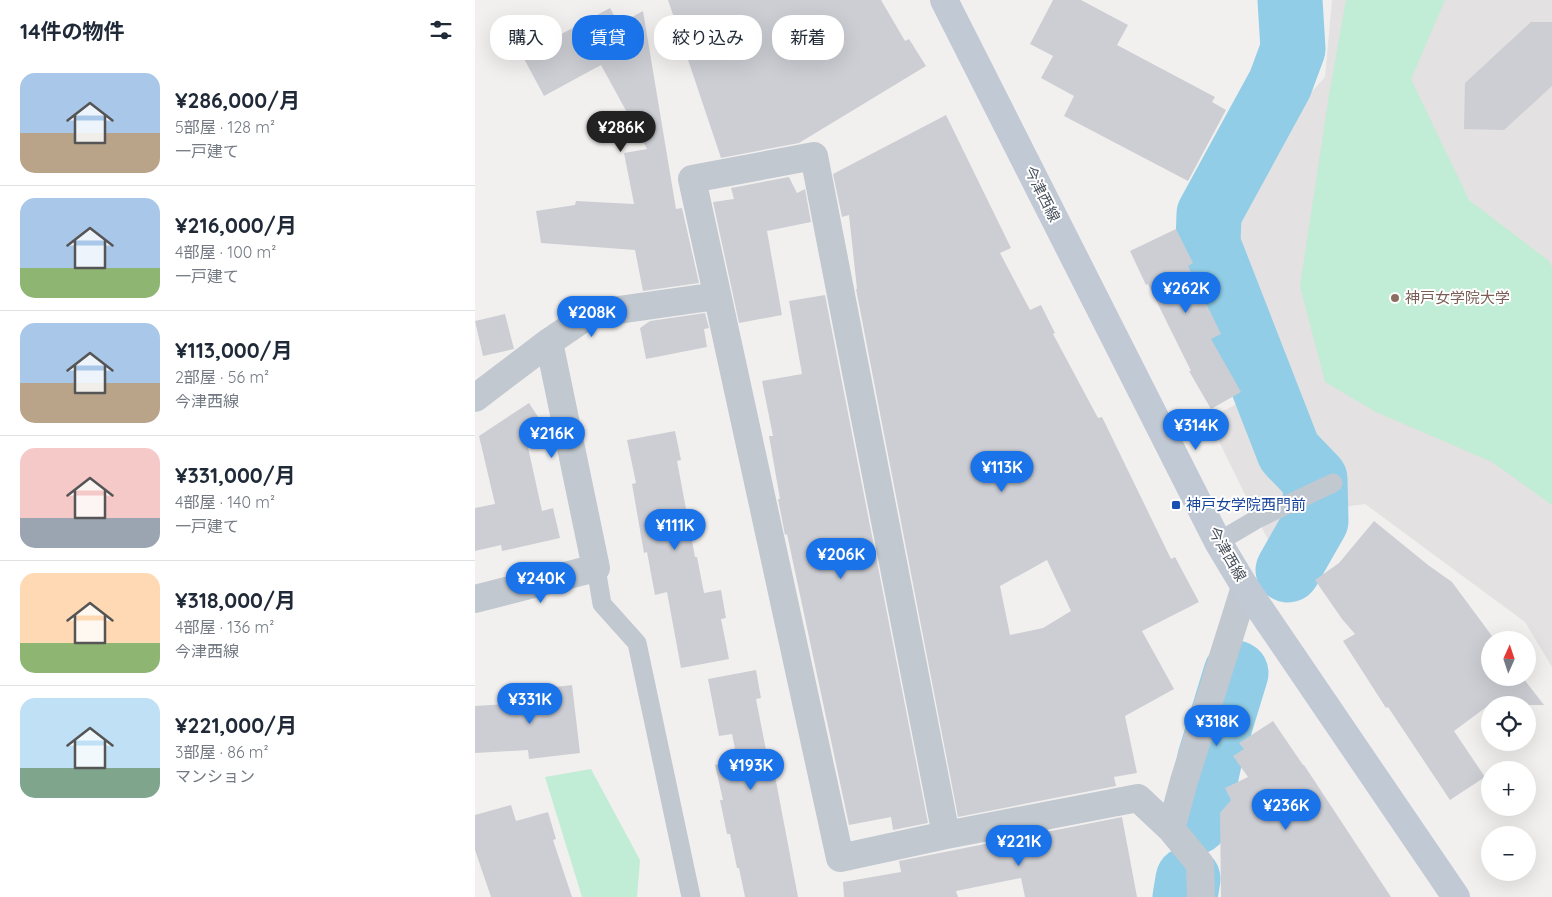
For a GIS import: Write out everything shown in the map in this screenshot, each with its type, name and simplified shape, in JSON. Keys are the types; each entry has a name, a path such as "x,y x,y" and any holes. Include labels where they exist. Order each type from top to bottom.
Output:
{"street":[{"name":"今津西線","path":"945,0 1219,542 1245,587 1456,897"},
{"path":"946,835 814,156 691,179 841,858 946,835 1138,798 1171,829 1200,864 1201,897"},
{"path":"475,398 589,314 717,296"},
{"path":"475,599 596,568 549,342"},
{"path":"1171,829 1184,781 1245,587"}],"lane":[{"path":"1219,542 1257,519 1333,483"},
{"path":"596,568 602,604 637,643 691,897"}],"shaded area":[{"name":"神戸女学院大学","path":"1332,0 1552,0 1552,667 1536,640 1536,631 1530,631 1525,622 1365,504 1309,512 1280,561 1257,519 1208,419 1271,386 1204,211 1325,77"}],"green space":[{"path":"1346,0 1445,0 1411,79 1469,200 1549,261 1552,267 1552,505 1492,462 1376,412 1325,382 1300,286 1329,95"},
{"path":"591,769 640,860 637,897 582,897 545,777"}],"building":[{"path":"668,0 881,0 905,41 909,39 926,66 799,143 721,158 688,60 762,60 762,15 673,15"},
{"path":"1053,0 1081,0 1128,25 1117,45 1215,97 1212,102 1226,110 1188,181 1064,116 1074,96 1041,78 1053,56 1030,44"},
{"path":"610,8 614,15 597,15"},
{"path":"643,11 644,15 636,15"},
{"path":"644,17 676,209 682,208 699,283 643,291 635,250 541,243 536,211 575,205 576,201 634,204 624,153 647,149 601,65 544,96 525,60 562,60 562,34 572,28 572,60 644,60"},
{"path":"1531,22 1552,22 1552,86 1504,130 1464,129 1465,83"},
{"path":"946,115 1011,248 1000,253 1030,310 1041,305 1055,333 1053,334 1098,418 1102,417 1171,559 1175,557 1199,602 1142,631 1174,689 1125,716 1137,773 1114,777 1116,786 958,817 856,289 849,215 842,217 833,174","holes":["1047,560 1071,611 1043,628 1010,635 1000,586"]},
{"path":"789,177 797,193 805,189 811,222 767,231 782,315 739,323 713,202 734,199 731,188"},
{"path":"1176,229 1193,263 1188,266 1221,334 1211,339 1241,392 1211,409 1189,371 1191,371 1130,251"},
{"path":"825,295 928,823 893,830 891,817 849,825 787,534 785,535 769,436 773,436 762,381 802,374 789,301"},
{"path":"705,313 709,328 704,329 707,347 646,359 640,328 650,321"},
{"path":"505,314 514,349 483,356 475,321"},
{"path":"529,403 544,426 526,438 542,511 553,508 560,538 502,551 501,545 475,551 475,508 495,504 479,436"},
{"path":"675,431 681,460 677,461 695,557 697,557 704,593 721,590 726,618 721,619 729,659 681,668 667,592 655,595 647,552 644,553 632,484 636,483 627,440"},
{"path":"1374,521 1452,582 1488,631 1481,631 1481,686 1529,686 1544,705 1536,705 1536,696 1481,696 1481,711 1454,731 1481,771 1481,780 1450,800 1388,707 1386,708 1343,641 1355,634 1342,619 1315,580 1339,563"},
{"path":"756,670 761,698 756,699 767,755 771,755 798,897 745,897 730,834 727,834 720,800 723,800 715,765 737,759 732,734 719,736 708,679"},
{"path":"572,685 580,753 529,759 528,750 475,753 475,706 522,703 521,691"},
{"path":"1273,721 1391,897 1221,897 1220,813 1231,800 1225,788 1248,777 1233,756 1244,749 1239,743"},
{"path":"511,805 516,821 548,812 556,839 553,840 572,897 491,897 475,850 475,815"},
{"path":"1122,817 1137,897 1025,897 1021,878 956,891 958,897 844,897 843,882 901,872 899,861"}],"waterway":[{"path":"1288,570 1316,521 1315,479 1289,452 1208,244 1209,214 1280,84 1293,49 1290,0"},
{"path":"1196,822 1210,758 1236,673"},
{"path":"1185,897 1188,879"}],"place":[{"name":"神戸女学院大学","path":"1395,298"},
{"name":"神戸女学院西門前","path":"1176,505"}]}
